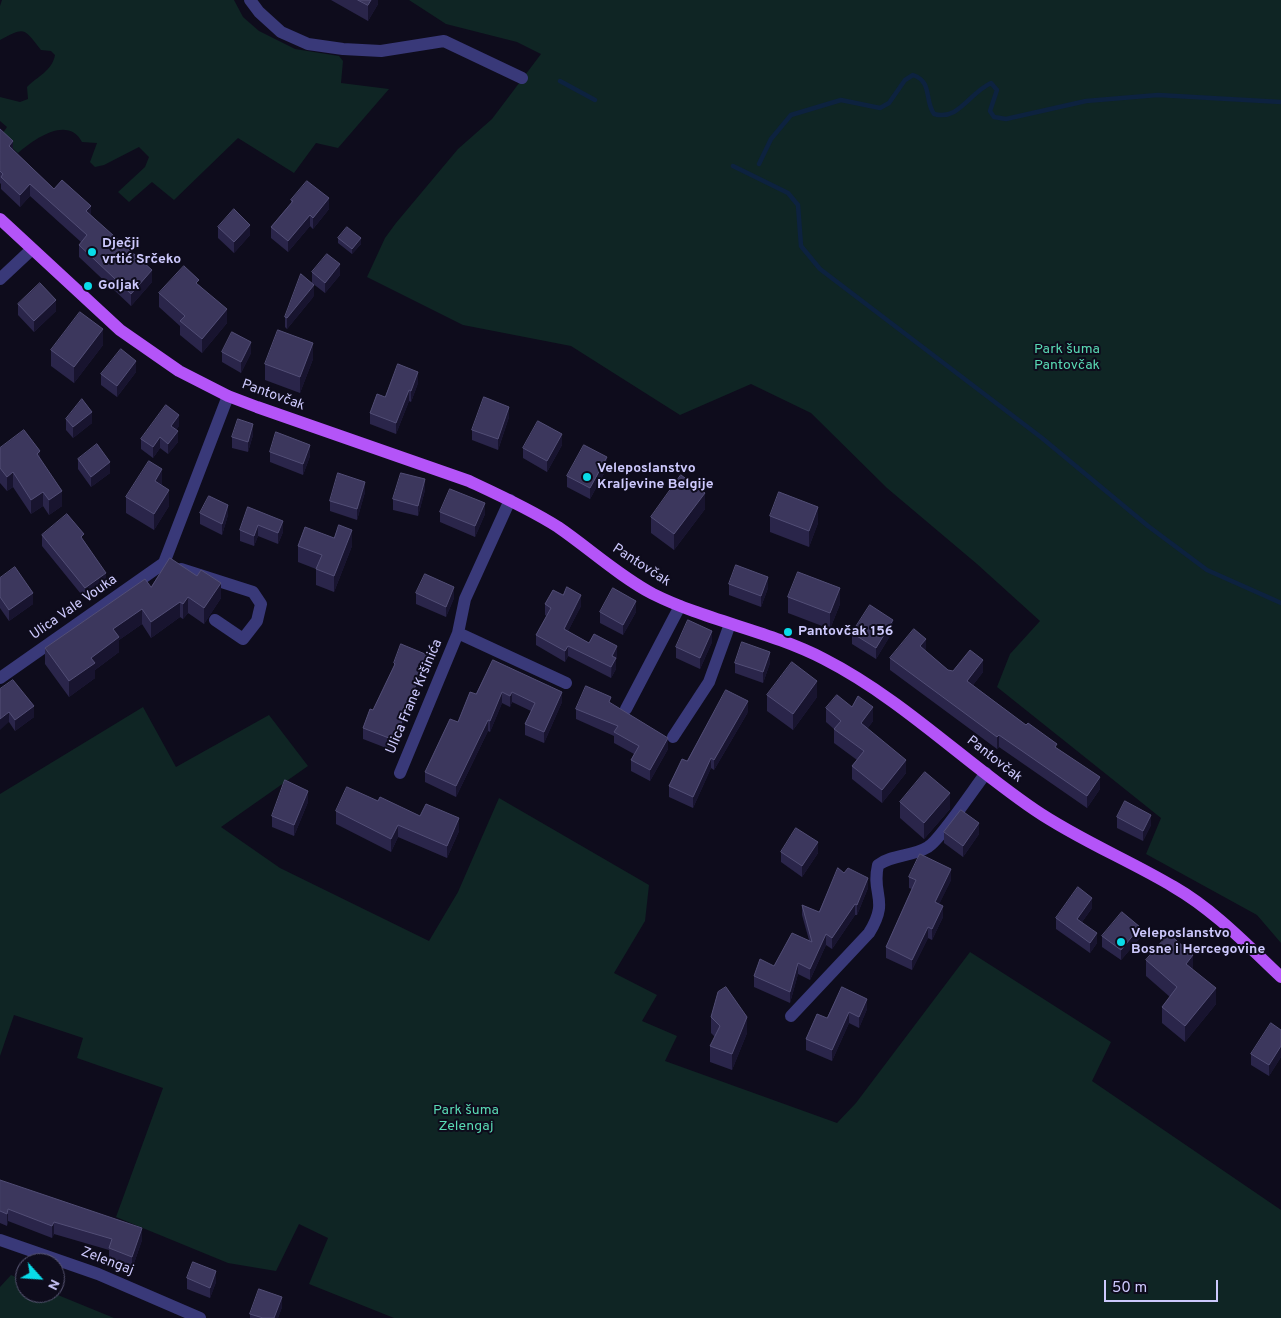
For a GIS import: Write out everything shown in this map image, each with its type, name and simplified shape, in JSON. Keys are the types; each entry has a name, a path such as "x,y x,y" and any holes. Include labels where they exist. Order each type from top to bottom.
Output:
{"main road":[{"name":"Pantovčak","path":"0,219 31,250 120,330 174,367 228,396 469,481 510,500 556,526 650,592 680,606 821,658 864,680 902,707 1035,810 1064,829 1176,887 1202,905 1281,976"}],"street":[{"path":"250,0 259,12 281,32 308,44 343,49 381,51 444,42 522,78"},
{"path":"0,279 31,250"},
{"path":"215,620 243,639 257,621 261,604 253,592 164,563 228,396"},
{"name":"Ulica Frane Kršinića","path":"400,773 458,634 465,599 510,500"},
{"name":"Ulica Vale Vouka","path":"0,678 164,563"},
{"path":"626,709 680,606"},
{"path":"673,737 709,682 730,624"},
{"name":"Ulica Frane Kršinića","path":"458,634 566,683"},
{"path":"791,1016 869,932 879,917 881,904 876,876 878,865 888,858 915,854 931,845 986,773"},
{"name":"Zelengaj","path":"0,1240 98,1274 200,1318"}],"green space":[{"path":"2,0 234,0 243,17 259,31 295,49 339,56 343,61 341,83 389,89 338,148 316,143 294,173 238,138 174,200 152,182 129,202 118,192 145,167 149,157 139,147 104,165 95,167 90,162 97,143 82,142 76,134 68,130 51,132 42,136 18,153 0,137 7,127 0,121 0,97 20,102 28,99 27,87 48,69 55,55 51,51 41,50 27,33 19,31 0,40 0,6"},
{"name":"Park šuma Pantovčak","path":"409,0 1281,0 1281,943 1257,915 1146,854 1161,818 997,687 1010,654 1040,621 977,564 887,488 811,413 751,384 680,415 571,346 463,325 367,277 385,238 396,223 458,149 492,119 541,54 517,42 446,24"},
{"name":"Park šuma Zelengaj","path":"143,707 176,767 269,715 308,766 221,827 280,868 429,941 458,892 499,798 649,885 645,921 614,973 657,995 642,1021 677,1036 665,1061 837,1123 856,1103 970,952 1111,1042 1092,1081 1281,1210 1281,1318 394,1318 309,1284 328,1238 299,1224 276,1271 228,1263 116,1217 163,1088 77,1058 83,1038 14,1015 0,1056 0,794"},
{"path":"11,1275 15,1277 15,1303 65,1303 65,1298 114,1318 0,1318 0,1287"}],"building":[{"path":"358,0 371,0 368,5"},
{"path":"0,129 13,141 9,146 54,189 62,180 91,206 86,211 152,270 131,294 79,245 87,235 30,184 20,195 1,177 3,174 0,171"},
{"path":"307,181 329,198 313,218 310,215 288,241 271,227"},
{"path":"234,209 250,225 234,242 218,227"},
{"path":"347,227 361,238 352,249 338,238"},
{"path":"327,254 340,264 325,283 312,272"},
{"path":"184,266 199,280 196,283 227,309 202,339 180,321 185,316 159,293"},
{"path":"301,274 314,285 287,318 285,317"},
{"path":"40,283 56,300 34,321 18,304"},
{"path":"80,312 103,329 74,367 51,350"},
{"path":"278,330 313,343 300,377 265,364"},
{"path":"232,332 251,342 241,362 222,352"},
{"path":"121,349 136,361 117,386 101,374"},
{"path":"398,364 418,372 396,423 370,413 377,394 385,397"},
{"path":"484,397 509,407 498,439 472,430"},
{"path":"82,399 92,412 73,427 66,419"},
{"path":"166,405 179,415 171,426 178,431 168,444 160,437 153,447 141,439"},
{"path":"238,419 253,424 248,442 232,437"},
{"path":"538,421 562,434 547,461 523,448"},
{"path":"24,430 40,451 37,454 62,491 49,500 43,492 31,500 13,472 7,477 0,468 0,448"},
{"path":"276,432 310,445 303,464 270,452"},
{"path":"97,444 110,462 91,477 78,459"},
{"path":"584,445 607,457 590,488 567,476"},
{"path":"149,461 162,469 155,481 169,490 154,514 126,497"},
{"path":"338,473 365,482 357,509 330,501"},
{"path":"401,473 425,479 418,506 393,499"},
{"path":"681,475 705,493 674,534 651,517"},
{"path":"450,489 485,503 475,526 440,512"},
{"path":"779,492 818,507 809,531 770,516"},
{"path":"209,496 228,505 222,524 200,513"},
{"path":"248,507 283,521 278,533 258,525 254,536 240,530"},
{"path":"67,514 84,534 81,537 106,573 85,588 42,535"},
{"path":"339,525 352,530 334,576 316,569 322,555 298,546 305,527 334,538"},
{"path":"170,558 197,576 201,570 221,583 204,608 188,597 183,604 180,602 151,622 142,609 113,629 119,637 91,658 95,663 69,681 45,648 145,579 151,587"},
{"path":"736,565 768,577 761,596 729,584"},
{"path":"15,567 33,593 9,610 0,597 0,578"},
{"path":"798,572 840,588 830,613 788,597"},
{"path":"425,574 454,587 446,607 416,593"},
{"path":"567,587 581,595 564,629 589,643 594,634 617,646 612,656 616,658 611,667 568,646 565,651 536,635 551,608 545,604 553,590 563,595"},
{"path":"613,588 636,601 623,625 600,612"},
{"path":"870,605 893,620 876,648 852,633"},
{"path":"688,620 712,631 700,658 676,647"},
{"path":"914,629 926,639 920,646 948,670 953,671 970,650 983,660 967,681 1026,725 1028,723 1057,744 1055,747 1100,777 1087,796 999,735 997,737 890,658"},
{"path":"742,642 770,652 763,672 735,663"},
{"path":"401,644 430,656 399,720 402,721 394,740 363,728 370,709 373,710 395,664"},
{"path":"493,660 562,692 544,732 525,724 535,703 512,692 510,696 502,692 490,721 488,720 456,786 425,772 450,719 458,722 470,692 476,694"},
{"path":"792,662 817,681 793,714 767,695"},
{"path":"13,680 34,706 15,720 9,712 0,719 0,689"},
{"path":"586,686 611,697 609,702 668,738 650,770 631,760 639,746 614,732 618,726 576,709"},
{"path":"726,690 748,701 714,760 711,758 693,797 669,786 682,759 687,761"},
{"path":"837,695 852,707 858,696 873,707 861,723 906,760 882,790 852,766 864,751 834,729 841,721 826,708"},
{"path":"925,772 950,793 924,823 900,802"},
{"path":"285,780 308,791 294,825 272,816"},
{"path":"347,787 378,801 380,797 420,816 426,804 459,818 447,846 398,825 391,839 336,811"},
{"path":"1125,801 1151,815 1143,831 1117,817"},
{"path":"961,810 979,823 963,846 944,832"},
{"path":"796,828 818,842 802,866 781,852"},
{"path":"920,854 951,869 935,902 943,906 932,929 928,927 912,960 886,947 916,880 909,877"},
{"path":"838,868 844,873 848,868 868,878 857,905 855,904 832,938 826,934 810,969 798,963 790,992 754,976 760,959 774,966 792,933 812,942 802,905 819,912"},
{"path":"1078,887 1092,898 1077,919 1097,933 1090,943 1056,918"},
{"path":"1122,912 1140,927 1121,950 1102,936"},
{"path":"1169,934 1193,955 1186,964 1216,988 1185,1026 1162,1007 1177,987 1146,960"},
{"path":"726,987 747,1017 732,1054 710,1046 720,1026 711,1017 718,992"},
{"path":"842,987 867,999 859,1017 849,1012 832,1050 806,1039 817,1014 827,1018"},
{"path":"1271,1023 1281,1030 1281,1046 1269,1065 1251,1054"},
{"path":"0,1180 142,1228 132,1257 109,1248 112,1239 54,1222 52,1226 8,1209 7,1214 0,1211"},
{"path":"193,1262 216,1271 210,1288 187,1278"},
{"path":"259,1289 282,1297 274,1318 263,1318 250,1314"}],"waterway":[{"path":"759,164 771,139 791,115 841,100 880,108 889,103 905,80 913,75 919,78 926,87 929,103 934,114 943,115 957,110 983,87 991,83 997,90 990,111 994,117 1006,119 1086,101 1158,95 1281,102"},
{"path":"560,81 595,100"},
{"path":"733,166 788,193 798,205 801,246 820,269 1042,438 1148,526 1207,570 1281,603"}],"place":[{"name":"Dječji vrtić Srčeko","path":"92,252"},
{"name":"Goljak","path":"88,286"},
{"name":"Veleposlanstvo Kraljevine Belgije","path":"587,477"},
{"name":"Pantovčak 156","path":"788,632"},
{"name":"Veleposlanstvo Bosne i Hercegovine","path":"1121,942"}]}
